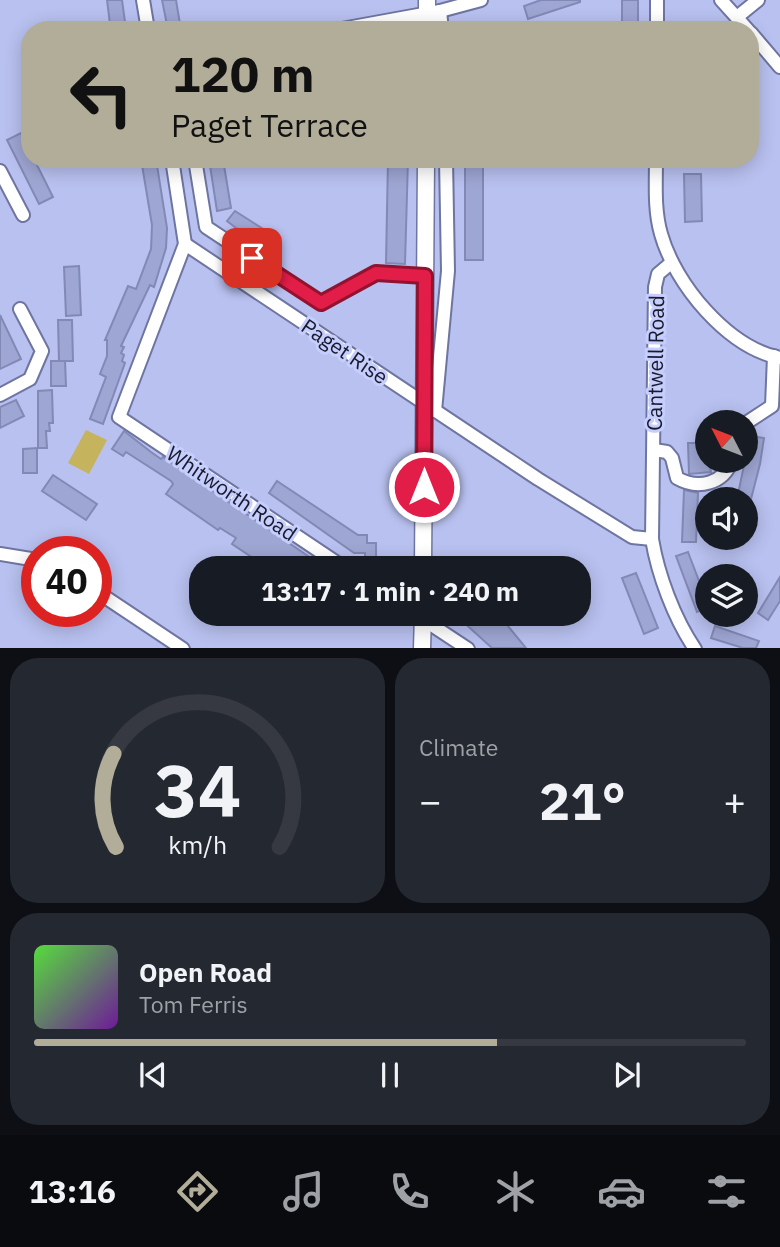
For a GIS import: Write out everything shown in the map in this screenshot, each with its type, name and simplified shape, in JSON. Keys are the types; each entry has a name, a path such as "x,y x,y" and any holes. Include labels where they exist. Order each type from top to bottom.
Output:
{"street":[{"path":"143,0 146,21"},
{"path":"389,21 430,14 481,0"},
{"path":"657,0 657,21"},
{"path":"721,0 741,21"},
{"path":"737,17 758,0"},
{"path":"759,42 780,67"},
{"path":"173,168 185,244"},
{"path":"196,168 206,227 321,303 376,273 425,276"},
{"path":"424,556 430,408 425,276 426,168"},
{"path":"430,408 448,271 446,168"},
{"path":"656,168 656,205 660,233 671,263 707,312 730,332 777,357 772,406 758,415"},
{"path":"0,171 23,215"},
{"name":"Paget Rise","path":"185,244 430,408 632,537 652,540"},
{"name":"Whitworth Road","path":"185,244 119,417 327,556"},
{"name":"Cantwell Road","path":"671,263 659,274 655,287 652,540 655,558 677,614 694,648"},
{"path":"0,395 30,379 42,351 20,309"},
{"name":"Cantwell Road","path":"654,450 667,452 672,458 677,478 685,483 707,484 717,481 726,473"},
{"path":"0,554 21,557"},
{"path":"112,602 182,648"},
{"path":"421,626 422,648"},
{"path":"435,626 467,648"}],"shaded area":[{"path":"86,430 107,440 89,474 68,463"}],"building":[{"path":"107,0 122,0 125,21 110,21"},
{"path":"162,0 176,0 180,21 166,21"},
{"path":"541,0 580,2 528,19 524,6"},
{"path":"622,0 638,0 638,21 622,21"},
{"path":"21,133 21,168 7,140"},
{"path":"21,168 38,168 53,197 39,204"},
{"path":"142,168 157,168 167,228 166,248 154,287 150,285 121,346 124,347 121,353 125,363 103,424 90,419 106,377 100,374 107,356 105,340 128,286 136,289 151,249 152,225"},
{"path":"210,168 224,168 231,208 217,211"},
{"path":"388,168 408,168 405,264 386,263"},
{"path":"465,168 483,168 483,260 465,260"},
{"path":"684,174 701,174 702,221 685,222"},
{"path":"235,211 271,234 261,247 227,221"},
{"path":"79,266 81,315 66,316 64,267"},
{"path":"0,315 21,359 0,369"},
{"path":"58,320 72,320 73,361 59,361"},
{"path":"51,361 65,361 66,386 51,386"},
{"path":"52,390 53,423 49,423 50,431 46,431 47,448 38,448 38,391"},
{"path":"16,400 24,416 0,428 0,407"},
{"path":"124,431 161,459 163,457 308,556 250,556 232,544 236,538 220,528 218,530 166,494 173,484 171,481 126,452 123,456 112,449"},
{"path":"758,437 764,438 758,472"},
{"path":"688,443 695,443 695,473 700,473 689,474"},
{"path":"37,448 37,473 23,473 23,449"},
{"path":"742,473 758,473 754,487 739,487"},
{"path":"53,475 97,504 86,520 42,491"},
{"path":"277,481 358,535 367,535 367,543 376,543 376,556 354,553 269,493"},
{"path":"684,490 695,492 695,542 682,542"},
{"path":"688,552 695,570 695,607 676,556"},
{"path":"636,573 658,628 644,634 622,578"},
{"path":"780,577 780,601 768,620 758,613"},
{"path":"468,626 508,626 526,648 492,648"},
{"path":"715,627 718,627 759,641 756,648 743,648 711,638"}],"route":[{"path":"252,258 321,303 376,273 425,276 424,487"}]}
